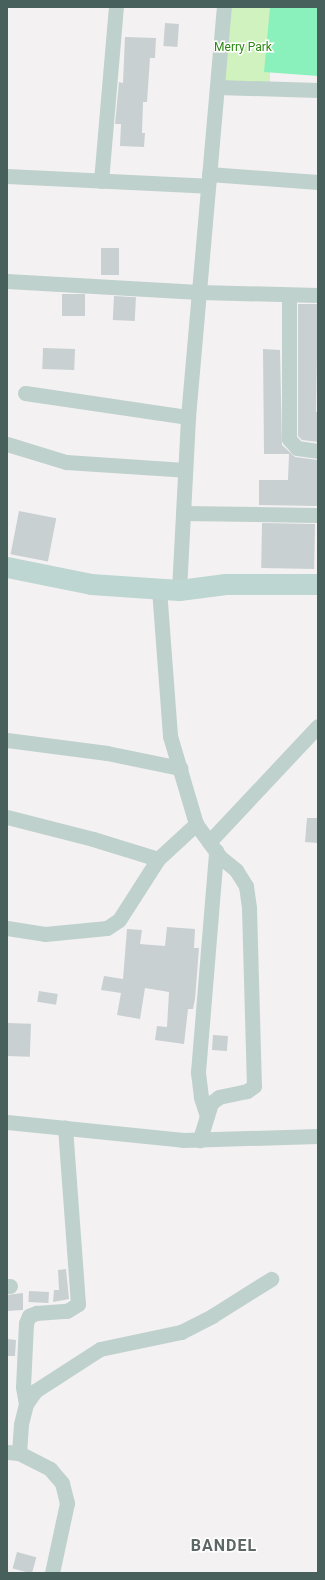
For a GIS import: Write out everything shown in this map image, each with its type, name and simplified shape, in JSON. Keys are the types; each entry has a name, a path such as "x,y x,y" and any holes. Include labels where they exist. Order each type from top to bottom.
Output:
{"street":[{"path":"101,181 116,7"},
{"path":"179,590 188,417 224,7"},
{"path":"217,87 318,90"},
{"path":"7,176 101,181 209,180 318,182"},
{"path":"7,281 199,292 318,295"},
{"path":"288,295 290,439 297,448 318,451"},
{"path":"25,393 188,417"},
{"path":"7,444 66,462 185,470"},
{"path":"183,513 318,516"},
{"path":"7,567 91,584 179,590 226,584 318,584"},
{"path":"158,588 170,736 196,824 212,847 236,870 246,886 254,1086 247,1091 219,1097 211,1103 200,1140"},
{"path":"207,1116 201,1098 198,1072 212,847 318,726"},
{"path":"7,740 107,753 180,768"},
{"path":"7,818 94,839 158,860"},
{"path":"7,928 45,934 107,928 118,920 158,860 196,824"},
{"path":"7,1122 183,1140 318,1136"},
{"path":"26,1404 23,1387 26,1323 29,1316 36,1313 66,1311 78,1304 65,1127"},
{"path":"52,1573 67,1503 62,1483 50,1469 13,1453 26,1404 35,1391 100,1349 181,1332 212,1316 271,1279"}],"green space":[{"name":"Merry Park","path":"223,7 270,7 270,90 223,90"}],"shaded area":[{"path":"270,7 318,7 318,76 264,72"}],"building":[{"path":"165,23 179,24 177,47 163,46"},
{"path":"125,37 156,38 155,58 150,58 147,102 143,102 142,133 145,133 144,147 120,146 121,124 115,124 119,82 123,83"},
{"path":"101,248 119,248 119,275 101,275"},
{"path":"62,294 85,294 85,316 62,316"},
{"path":"114,296 136,297 135,321 113,320"},
{"path":"298,304 318,304 316,412 318,412 318,442 302,440 298,436"},
{"path":"43,348 75,349 74,370 42,369"},
{"path":"263,349 280,350 282,445 295,457 318,460 317,506 259,505 259,480 288,480 289,454 264,454"},
{"path":"19,511 56,518 48,561 11,554"},
{"path":"262,523 315,524 314,569 261,568"},
{"path":"307,818 318,818 318,843 305,842"},
{"path":"167,927 195,929 194,948 199,948 195,999 193,1009 188,1009 184,1044 155,1040 157,1026 167,1027 169,992 145,988 140,1019 117,1015 121,993 101,990 104,976 123,979 127,929 142,930 140,944 165,946"},
{"path":"39,991 58,994 56,1005 37,1002"},
{"path":"7,1023 31,1024 30,1057 7,1056"},
{"path":"213,1035 228,1036 227,1051 212,1050"},
{"path":"66,1269 69,1299 53,1302 54,1290 59,1290 58,1270"},
{"path":"29,1291 49,1292 48,1303 28,1302"},
{"path":"23,1293 23,1310 7,1311 7,1295"},
{"path":"7,1339 16,1340 15,1356 7,1356"},
{"path":"17,1552 36,1557 32,1573 13,1568"}],"district":[{"name":"BANDEL","path":"224,1546"}]}
